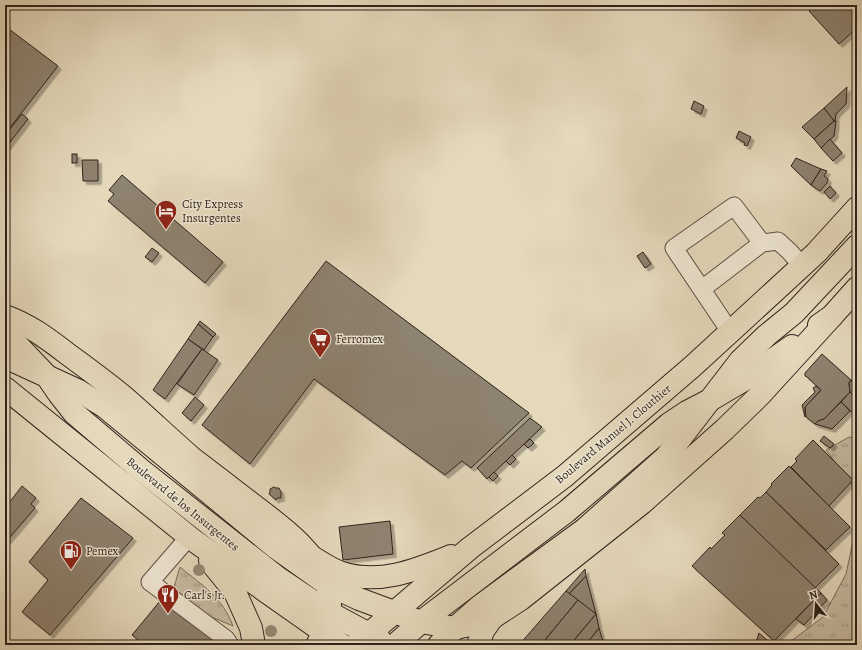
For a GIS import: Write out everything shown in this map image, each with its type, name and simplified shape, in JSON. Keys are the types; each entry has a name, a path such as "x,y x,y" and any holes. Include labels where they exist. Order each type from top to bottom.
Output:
{"main road":[{"name":"Boulevard Manuel J. Clouthier","path":"362,640 393,612 470,548 565,476 731,333 816,253 857,208"},
{"path":"439,645 455,628 480,606 585,529 666,457 740,361 767,335 794,313 857,246"},
{"path":"5,357 79,391 105,407 275,547 327,584 359,599 421,622 455,628 471,625 492,618 522,599 642,504 759,396 857,288"},
{"path":"5,316 22,322 42,334 113,388 192,457 282,527 312,557 327,584 330,604 324,630"},
{"path":"395,645 421,622 567,511 668,424 767,365 832,316"},
{"name":"Boulevard de los Insurgentes","path":"5,332 46,375 74,413 141,470 278,578 324,630 388,645"},
{"name":"Boulevard de los Insurgentes","path":"5,388 191,538 324,630 342,645"},
{"path":"191,538 234,592 250,628 254,645"},
{"path":"312,557 341,573 358,577 377,578 414,570 470,548"},
{"path":"478,645 483,632 492,618"}],"lane":[{"path":"731,333 674,248 734,206 762,243"},
{"path":"702,289 762,243 778,241 802,266"},
{"path":"191,538 150,582 226,639 230,645"}],"green space":[{"path":"849,437 857,439 857,507 852,485 826,450"},
{"path":"857,522 857,645 786,645 823,617 846,574"},
{"path":"180,567 211,593 229,616 233,626 195,610 177,592 174,587"}],"building":[{"path":"815,5 857,5 857,28 839,44 809,11"},
{"path":"5,26 58,66 5,134"},
{"path":"847,87 846,104 836,114 834,121 824,108"},
{"path":"694,101 704,106 701,114 691,109"},
{"path":"824,108 834,121 814,139 802,127"},
{"path":"22,114 28,119 11,141 5,135"},
{"path":"834,121 836,121 834,136 821,148 814,139"},
{"path":"739,131 751,137 747,146 744,145 745,143 736,138"},
{"path":"5,135 11,141 5,149"},
{"path":"830,139 842,153 833,161 821,148"},
{"path":"72,154 77,154 77,163 72,163"},
{"path":"796,158 821,169 811,185 791,166"},
{"path":"82,160 98,160 98,181 83,181"},
{"path":"821,169 827,171 824,176 828,179 827,183 820,191 811,185"},
{"name":"City Express Insurgentes","path":"122,175 223,262 205,283 108,201 114,194 109,190"},
{"path":"830,186 836,193 830,199 824,192"},
{"path":"152,248 159,253 152,262 145,257"},
{"path":"643,252 651,264 645,268 637,256"},
{"path":"326,261 529,413 471,468 462,461 445,475 314,379 250,464 202,425"},
{"path":"200,321 216,334 213,337 198,324"},
{"path":"198,324 213,337 204,350 188,339"},
{"path":"188,339 202,349 165,399 153,390"},
{"path":"202,349 218,360 194,395 177,384"},
{"path":"822,354 851,380 849,383 850,392 824,419 815,424 806,417 805,407 821,390 805,376 805,373"},
{"path":"851,380 857,385 857,399 850,392 849,383"},
{"path":"816,386 821,390 805,407 805,417 802,405 815,392 813,388"},
{"path":"850,392 857,399 857,417 841,402"},
{"path":"195,397 204,405 191,421 182,413"},
{"path":"841,402 850,411 832,429 815,424 824,419"},
{"path":"530,418 542,427 487,479 477,468"},
{"path":"824,436 834,444 830,448 820,441"},
{"path":"530,439 534,443 528,448 524,444"},
{"path":"813,440 853,480 829,506 791,467 797,461 795,459"},
{"path":"512,455 516,459 510,465 506,461"},
{"path":"789,466 850,527 826,550 766,492 772,485 771,484"},
{"path":"494,472 498,476 493,481 489,477"},
{"path":"22,486 36,498 31,504 35,508 5,543 5,508"},
{"path":"274,487 279,488 281,492 281,498 277,498 276,500 269,494 270,489"},
{"path":"766,492 839,564 815,588 740,515 758,497 760,498"},
{"name":"Pemex","path":"81,498 133,538 50,635 22,612 48,580 29,562"},
{"path":"740,515 821,593 774,641 692,566 710,547 711,549 725,535 722,533"},
{"path":"390,521 393,554 343,560 339,527"},
{"path":"585,569 586,576 569,594 566,591"},
{"path":"586,576 596,614 569,594"},
{"path":"566,591 578,600 541,645 519,645"},
{"path":"821,593 827,600 804,625 796,619"},
{"name":"Carl's Jr.","path":"165,595 223,645 144,645 132,635"},
{"path":"578,600 596,614 570,645 541,645"},
{"path":"596,614 599,628 586,645 570,645"},
{"path":"599,628 604,645 592,645 588,642"},
{"path":"759,633 773,645 755,645"}],"place":[{"name":"City Express Insurgentes","path":"166,230"},
{"name":"Ferromex","path":"320,358"},
{"name":"Pemex","path":"71,570"},
{"name":"Carl's Jr.","path":"168,614"}]}
